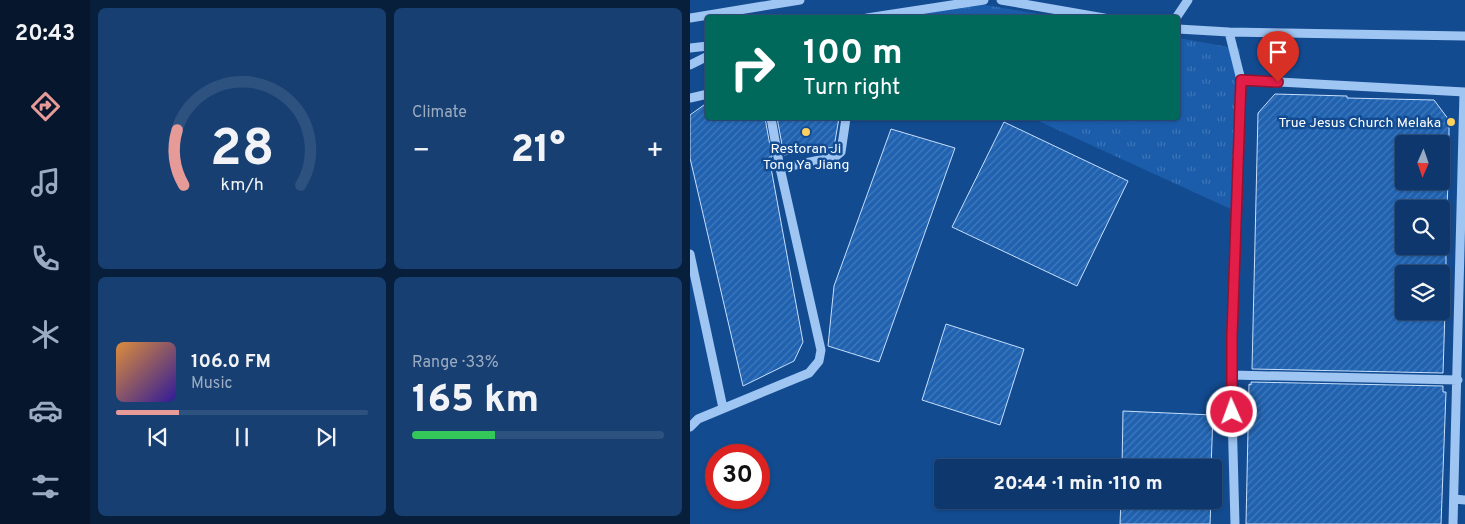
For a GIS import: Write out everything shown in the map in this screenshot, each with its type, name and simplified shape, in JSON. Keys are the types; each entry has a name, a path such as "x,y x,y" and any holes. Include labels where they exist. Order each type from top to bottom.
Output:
{"street":[{"path":"708,15 800,0"},
{"path":"886,15 984,0"},
{"path":"1002,0 1087,15"},
{"path":"1178,15 1188,0"},
{"path":"690,18 705,16"},
{"path":"1180,29 1229,32 1465,36"},
{"path":"1229,32 1241,80 1231,374 1235,524"},
{"path":"690,48 705,46"},
{"path":"690,65 705,58"},
{"path":"1241,80 1465,92 1453,524"},
{"path":"690,98 705,95"},
{"path":"690,427 698,419 809,373 819,361 821,350 780,168 771,120"},
{"path":"780,168 835,157 841,152 846,120"},
{"path":"690,254 723,408"},
{"path":"1231,374 1458,380"},
{"path":"1454,499 1465,500"}],"green space":[{"path":"973,3 1045,15 917,15"},
{"path":"1180,38 1240,49 1233,210 1036,120 1180,120"}],"building":[{"path":"1275,94 1347,96 1347,98 1434,100 1449,120 1449,135 1395,135 1395,190 1448,190 1447,200 1395,200 1395,255 1446,255 1446,265 1395,265 1395,320 1445,320 1443,373 1252,369 1258,113"},
{"path":"705,104 705,120 765,120 772,157 769,157 803,342 794,361 743,386 690,158 690,115"},
{"name":"Restoran Ji Tong Ya Jiang","path":"777,120 839,120 834,147 784,155"},
{"path":"1004,122 1128,181 1077,286 952,227"},
{"path":"891,129 955,148 879,362 828,346 834,286"},
{"path":"946,324 1024,349 1000,425 922,400"},
{"path":"1251,382 1443,386 1443,392 1446,392 1441,524 1246,524 1249,384 1251,385"},
{"path":"1123,411 1213,415 1211,459 1122,459"},
{"path":"1121,509 1211,509 1210,524 1120,524"}],"place":[{"name":"True Jesus Church Melaka","path":"1451,122"},
{"name":"Restoran Ji Tong Ya Jiang","path":"806,132"}],"route":[{"path":"1232,412 1232,336 1241,80 1278,82"}]}
